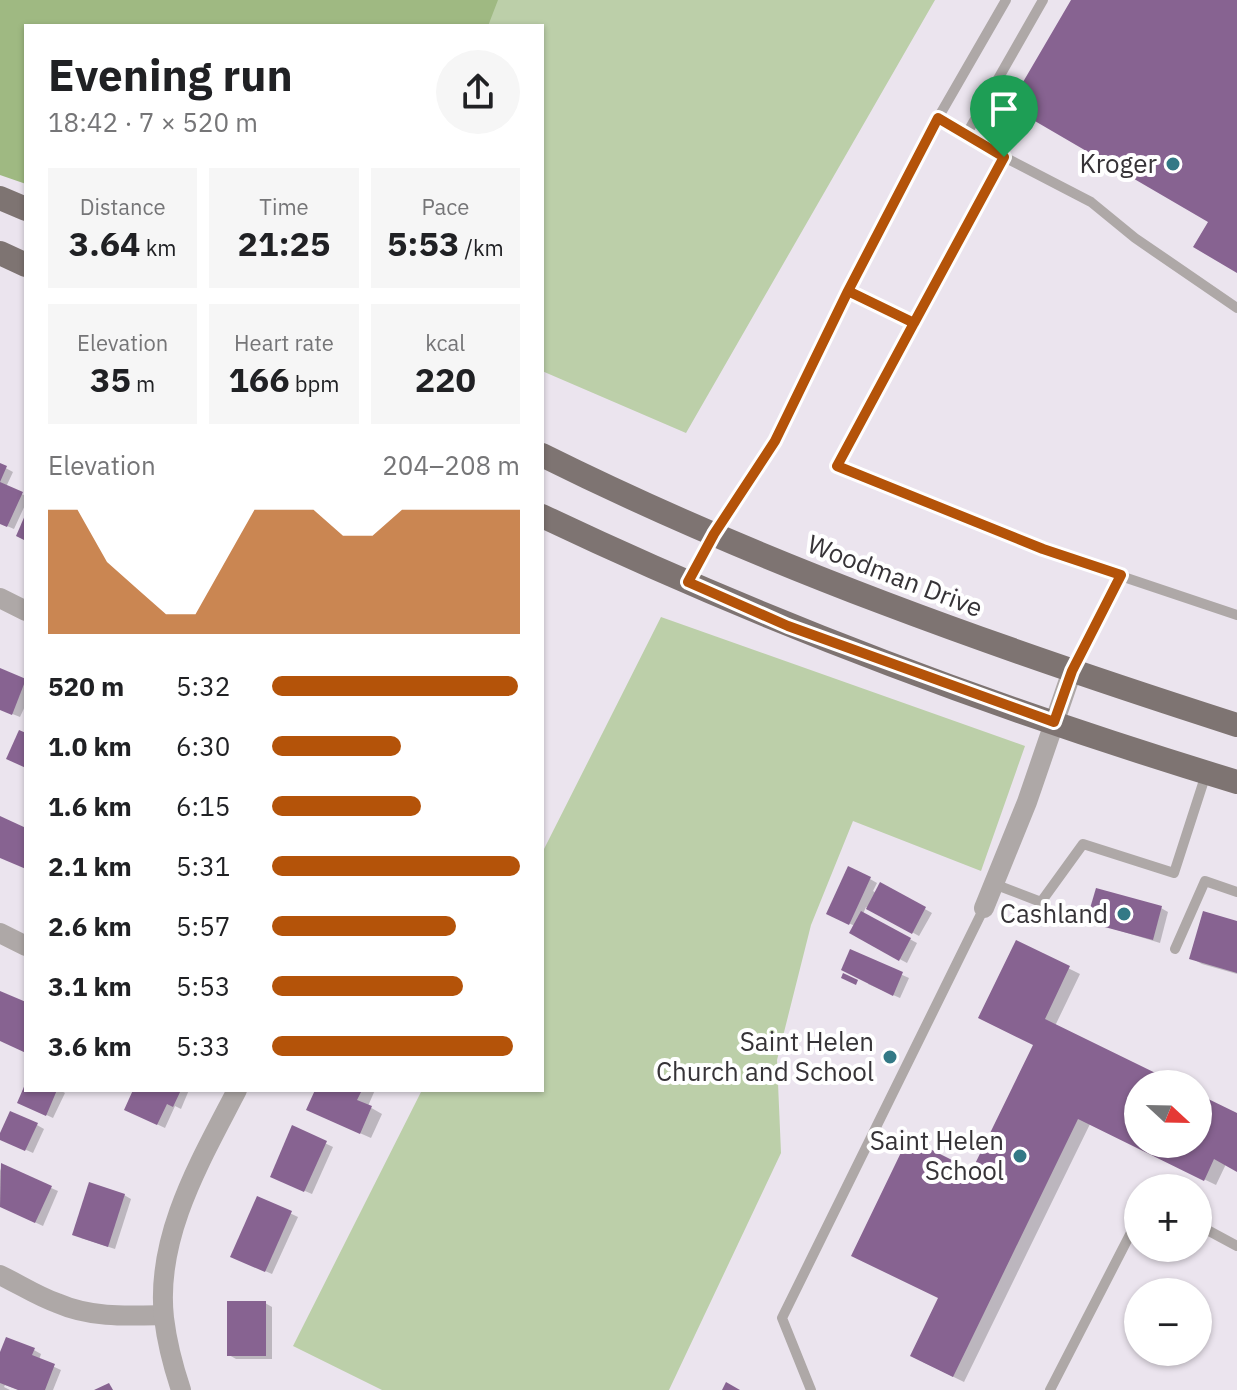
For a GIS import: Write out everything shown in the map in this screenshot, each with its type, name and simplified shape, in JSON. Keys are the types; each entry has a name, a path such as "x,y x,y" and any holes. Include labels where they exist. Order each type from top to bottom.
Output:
{"main road":[{"path":"0,198 24,208"},
{"path":"0,253 24,264"},
{"name":"Woodman Drive","path":"544,456 795,568 1072,671 1237,725"},
{"path":"544,517 788,626 1054,722 1237,782"}],"street":[{"path":"0,598 24,610"},
{"path":"984,908 1027,802 1072,671"},
{"path":"0,933 24,945"},
{"path":"181,1390 170,1355 163,1315 169,1244 180,1210 236,1092"},
{"path":"0,1275 57,1304 86,1312 117,1316 163,1315"}],"lane":[{"path":"688,582 714,534 775,441 848,291 938,118 1006,0"},
{"path":"966,135 1043,0"},
{"path":"938,118 1004,157 1091,202 1135,238 1237,308"},
{"path":"1004,157 837,466 1043,549 1237,615"},
{"path":"848,291 914,323"},
{"path":"1072,671 1121,575"},
{"path":"994,884 1041,902 1083,844 1174,873 1207,772"},
{"path":"1175,949 1205,881 1237,892"},
{"path":"811,1390 782,1318 984,908"},
{"path":"1212,1233 1237,1246"},
{"path":"1050,1390 1124,1246"}],"green space":[{"path":"0,0 935,0 686,433 544,372 544,24 24,24"},
{"path":"0,0 498,0 489,24 24,24 24,183 0,175"},
{"path":"661,617 1025,746 981,871 853,821 811,925 777,1060 781,1153 669,1390 382,1390 293,1346 421,1092 544,1092 544,849"}],"building":[{"name":"Kroger","path":"1071,0 1237,0 1237,273 1193,247 1208,222 1009,106"},
{"path":"0,463 7,466 0,482"},
{"path":"0,482 23,492 7,527 0,524"},
{"path":"24,518 24,540 16,536"},
{"path":"0,668 24,678 24,684 12,715 0,710"},
{"path":"19,730 24,732 24,767 6,759"},
{"path":"0,816 24,827 24,868 0,858"},
{"path":"848,866 871,877 849,925 826,914"},
{"path":"880,882 926,907 912,934 866,909"},
{"name":"Cashland","path":"1096,888 1162,906 1153,940 1086,922"},
{"path":"861,911 911,938 899,961 849,933"},
{"path":"1203,911 1237,921 1237,973 1189,959"},
{"name":"Saint Helen School","path":"1016,940 1070,966 1045,1019 1149,1070 1124,1070 1124,1142 1078,1119 953,1377 910,1356 938,1298 851,1256 908,1138 972,1170 1033,1045 978,1018"},
{"path":"850,949 903,972 893,996 841,970"},
{"path":"843,973 858,980 856,985 841,978"},
{"path":"0,991 24,1001 24,1052 0,1041"},
{"path":"24,1087 24,1092 56,1092 46,1116 17,1103"},
{"path":"132,1092 180,1092 173,1107 167,1104 157,1125 124,1110"},
{"path":"314,1092 361,1092 357,1100 372,1106 360,1134 306,1110"},
{"name":"Saint Helen School","path":"1212,1101 1237,1113 1237,1172 1214,1159 1207,1174 1190,1174 1157,1158 1212,1158"},
{"path":"10,1111 38,1123 25,1151 0,1140"},
{"path":"292,1125 327,1141 304,1192 270,1177"},
{"path":"1,1163 52,1186 35,1223 0,1207"},
{"path":"89,1182 125,1194 108,1247 72,1235"},
{"path":"257,1196 292,1211 265,1272 230,1257"},
{"path":"227,1301 266,1301 266,1356 227,1356"},
{"path":"6,1337 35,1348 32,1355 55,1364 45,1390 18,1390 0,1383 0,1352"},
{"path":"726,1382 740,1390 722,1390"},
{"path":"109,1383 113,1390 94,1390"}],"place":[{"name":"Kroger","path":"1173,164"},
{"name":"Cashland","path":"1124,914"},
{"name":"Saint Helen Church and School","path":"890,1057"},
{"name":"Saint Helen School","path":"1020,1156"}],"route":[{"path":"1004,157 914,323 848,291 775,441 714,534 688,582 860,654 1054,722 1072,671 1121,575 1043,549 837,466 914,323 848,291 938,118 1004,157"}]}
